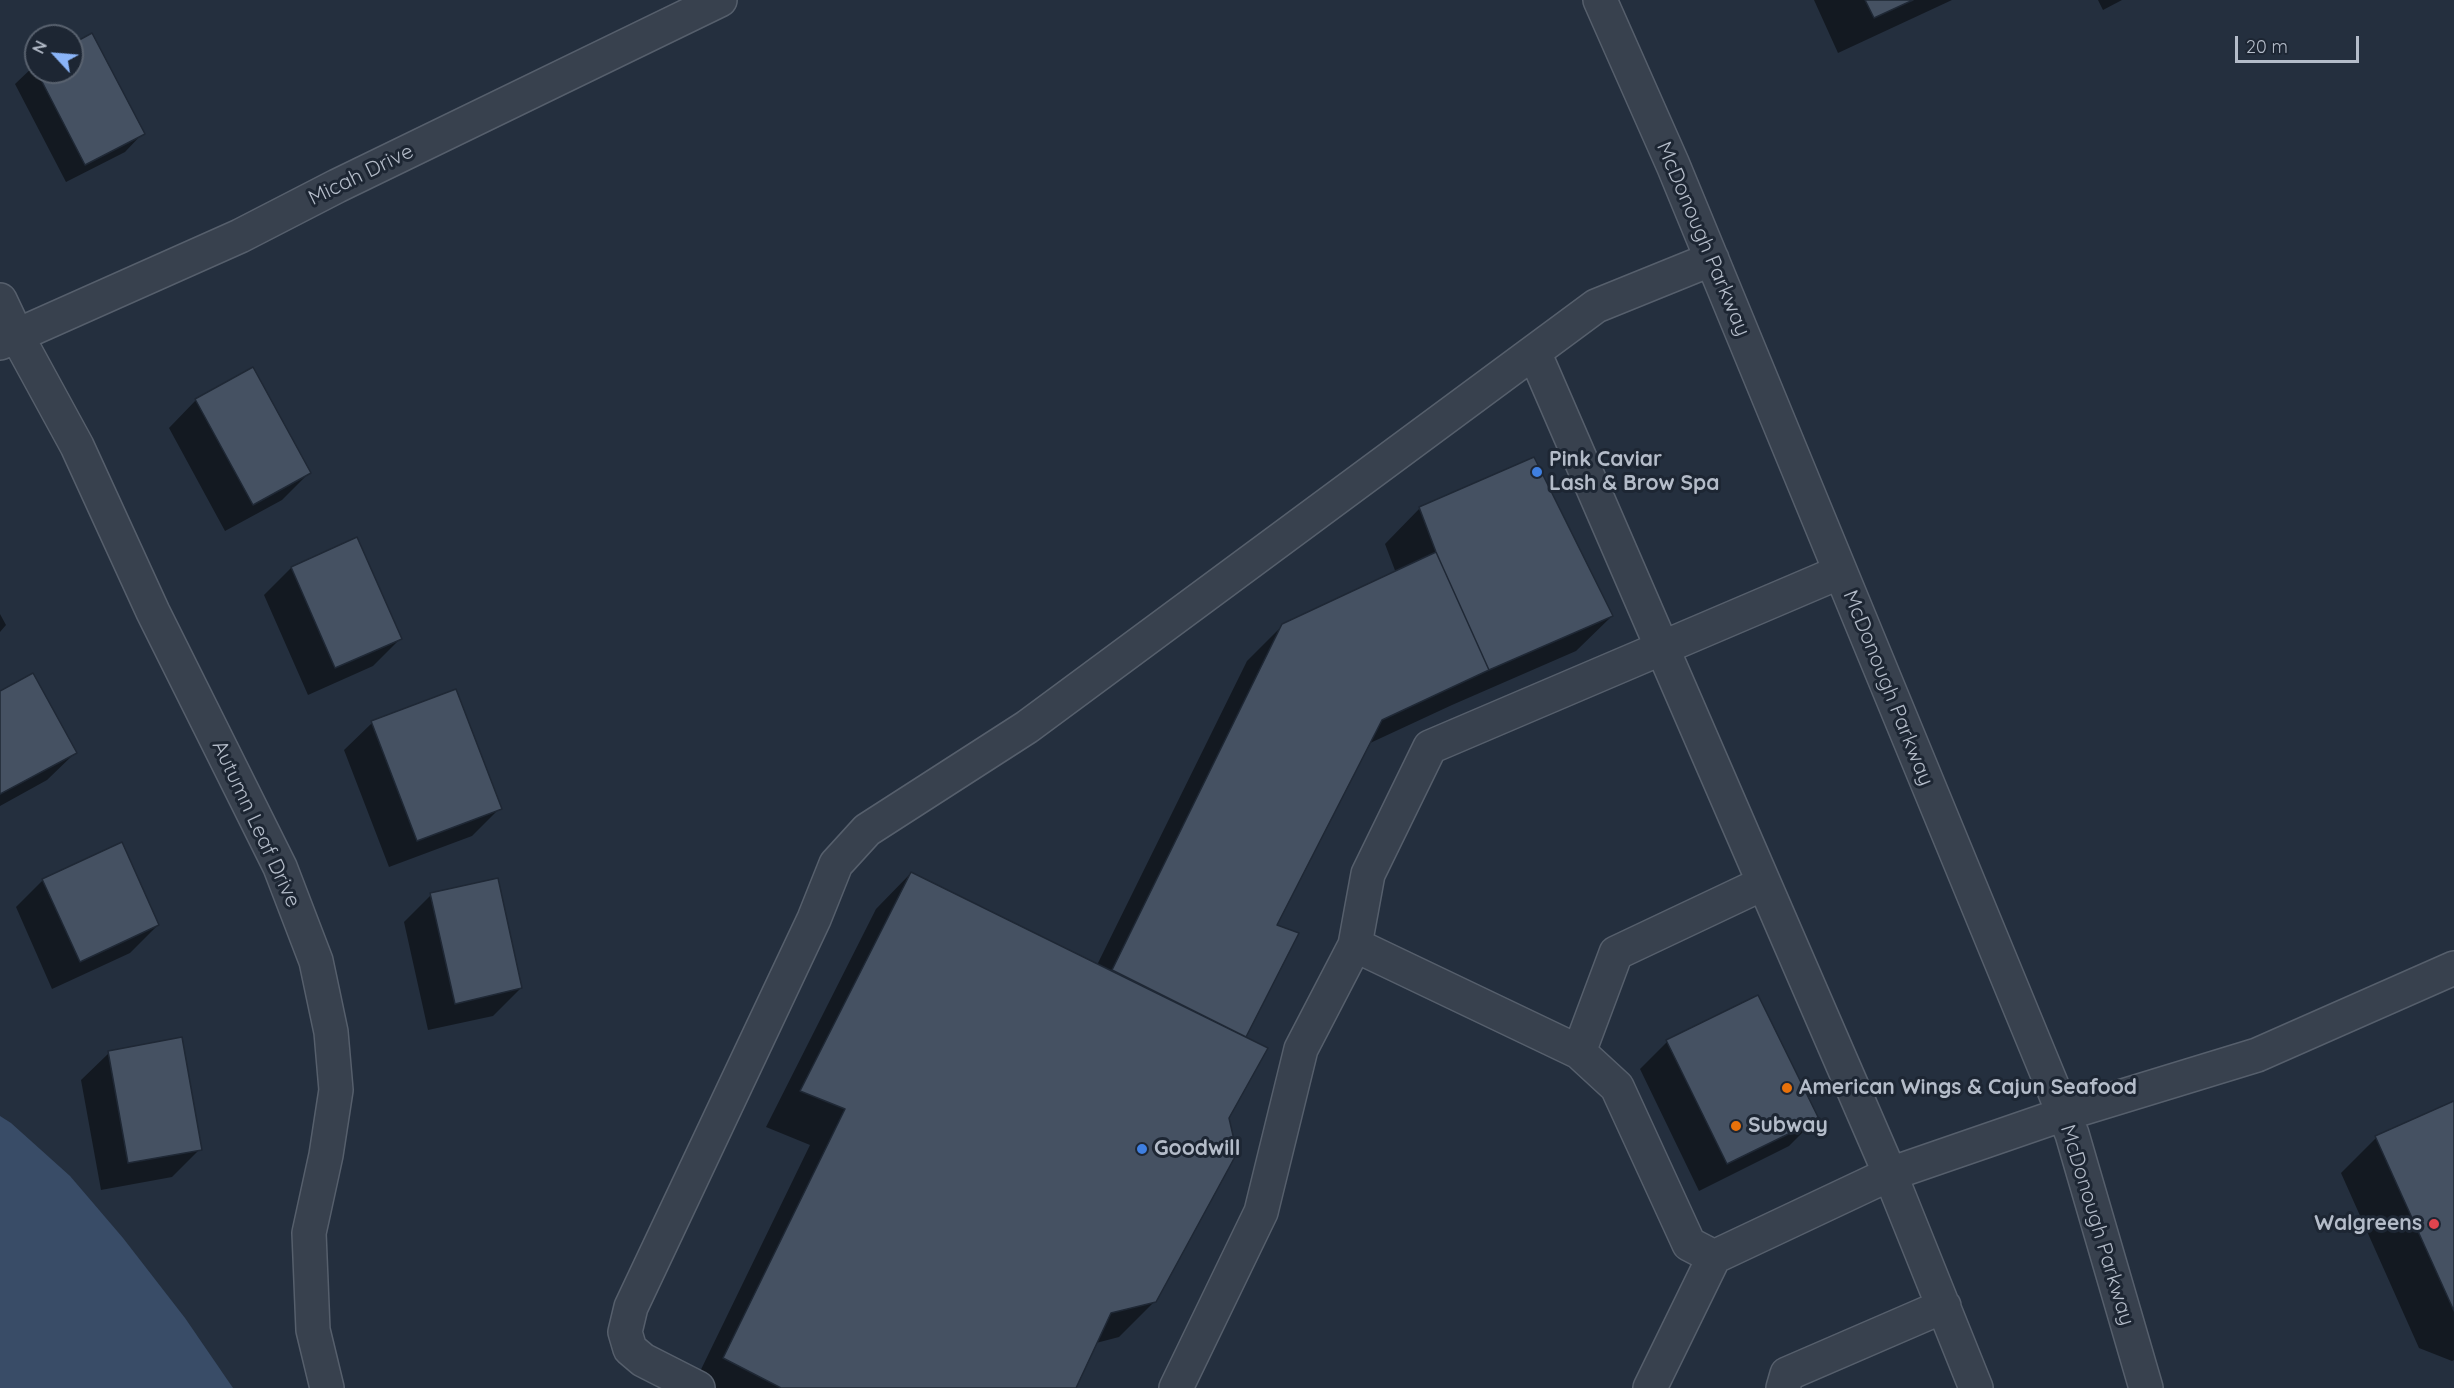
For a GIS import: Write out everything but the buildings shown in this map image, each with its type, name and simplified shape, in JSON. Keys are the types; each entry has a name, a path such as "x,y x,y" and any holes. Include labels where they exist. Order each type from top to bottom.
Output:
{"street":[{"name":"Micah Drive","path":"8,340 240,236 720,0"},
{"name":"McDonough Parkway","path":"1600,0 1712,259 2072,1134 2146,1388"},
{"path":"698,1388 643,1360 630,1349 625,1332 631,1307 814,919 836,864 867,830 1027,727 1596,306 1712,259"},
{"name":"Autumn Leaf Drive","path":"0,300 8,340 77,446 153,612 280,867 316,961 331,1032 336,1090 326,1155 309,1233 314,1330 327,1388"},
{"path":"1534,352 1890,1174 1976,1388"},
{"path":"1176,1388 1261,1212 1301,1049 1355,945 1368,874 1431,747 1840,572"},
{"path":"1579,1052 1616,953 1764,883"},
{"path":"1355,945 1579,1052 1617,1087 1689,1244 1714,1257"},
{"path":"1650,1388 1714,1257 1890,1174 2064,1114 2258,1055 2454,968"},
{"path":"1783,1388 1787,1374 1944,1306"}],"water":[{"path":"0,1116 11,1123 70,1176 123,1238 185,1318 233,1388 0,1388"}],"place":[{"name":"Pink Caviar Lash & Brow Spa","path":"1537,472"},
{"name":"American Wings & Cajun Seafood","path":"1787,1088"},
{"name":"Subway","path":"1736,1126"},
{"name":"Goodwill","path":"1142,1149"},
{"name":"Walgreens","path":"2434,1224"}]}
